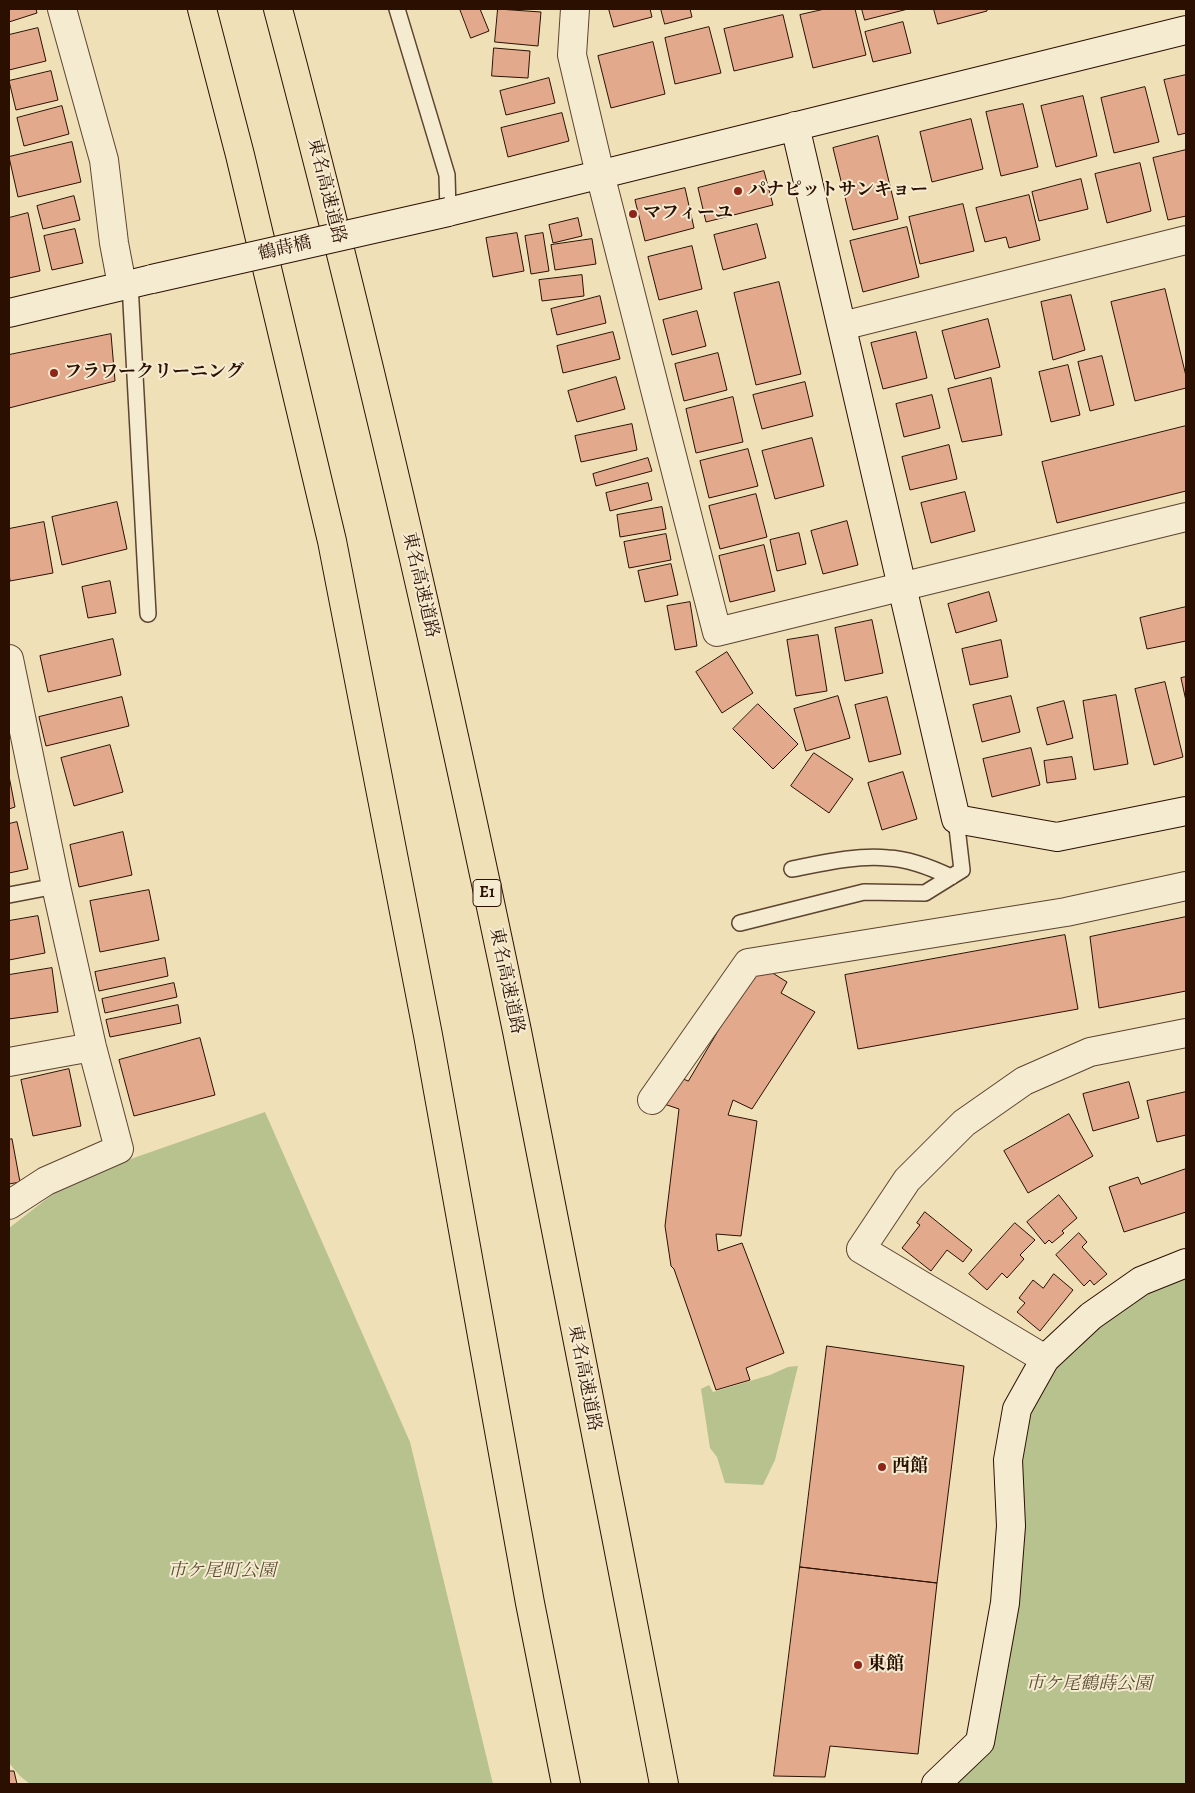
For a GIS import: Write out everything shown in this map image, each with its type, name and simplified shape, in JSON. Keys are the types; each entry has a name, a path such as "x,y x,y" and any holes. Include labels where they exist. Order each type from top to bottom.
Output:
{"highway":[{"path":"202,9 240,155 332,541 428,1035 530,1603 566,1784"},
{"name":"東名高速道路","path":"278,9 313,139 381,415 440,672 517,1032 664,1784"},
{"path":"530,1603 550,1784"}],"street":[{"path":"62,9 104,160 114,243 135,283"},
{"path":"575,9 572,55 600,174 717,632 1186,517"},
{"name":"鶴蒔橋","path":"9,313 448,212 1186,30"},
{"path":"795,126 956,820 1057,837 1186,812"},
{"path":"842,326 1186,240"},
{"path":"9,1205 46,1182 119,1149 92,1047 10,672"},
{"path":"652,1100 748,963 1066,912 1186,886"},
{"path":"1045,1359 861,1248 907,1180 964,1123 1024,1081 1090,1052 1186,1033"},
{"path":"9,1062 92,1047"},
{"path":"936,1784 980,1742 1005,1603 1011,1526 1008,1460 1017,1409 1045,1359 1091,1316 1141,1282 1186,1263"}],"lane":[{"path":"398,9 447,175 448,212"},
{"path":"135,283 148,614"},
{"path":"740,923 864,892 925,893 962,870 956,820"},
{"path":"792,869 843,859 889,858 928,866 951,877"},
{"path":"9,895 56,886"}],"green space":[{"name":"市ケ尾町公園","path":"265,1112 410,1442 493,1784 30,1784 9,1763 9,1228 66,1184 125,1161"},
{"name":"市ケ尾鶴蒔公園","path":"1186,1263 1186,1784 936,1784 980,1742 1008,1460 1045,1359"},
{"path":"798,1366 775,1460 763,1485 725,1483 717,1457 710,1448 701,1389 709,1385 713,1392 770,1375 788,1367"}],"building":[{"path":"9,9 36,9 37,13 9,22"},
{"path":"460,9 480,9 489,31 471,38"},
{"path":"498,9 541,12 538,46 495,42"},
{"path":"609,9 650,9 652,17 614,27"},
{"path":"661,9 690,9 692,17 665,24"},
{"path":"825,9 855,9 866,55 813,68 800,15"},
{"path":"862,9 908,9 865,20"},
{"path":"934,9 987,9 987,11 938,24"},
{"path":"783,15 793,57 734,71 724,29"},
{"path":"903,22 911,53 873,62 865,32"},
{"path":"709,27 721,73 675,84 665,38"},
{"path":"38,28 46,61 9,70 9,35"},
{"path":"653,42 665,94 611,108 598,56"},
{"path":"494,48 530,51 528,78 492,76"},
{"path":"51,71 58,100 16,110 9,81"},
{"path":"1186,75 1186,133 1178,135 1164,80"},
{"path":"549,78 555,103 506,115 500,91"},
{"path":"1145,87 1159,142 1114,153 1101,98"},
{"path":"1083,96 1097,156 1056,167 1041,106"},
{"path":"1023,104 1038,167 1001,176 986,112"},
{"path":"62,106 69,134 24,146 17,118"},
{"path":"562,113 569,141 508,157 501,128"},
{"path":"971,119 983,169 932,182 920,132"},
{"path":"878,136 898,219 853,230 833,148"},
{"path":"72,142 81,182 18,197 9,157"},
{"path":"1186,150 1186,216 1168,220 1153,158"},
{"path":"1140,163 1151,211 1107,223 1095,174"},
{"path":"764,171 773,205 706,222 698,188"},
{"path":"1081,179 1088,209 1039,221 1032,192"},
{"path":"685,188 694,228 645,241 635,200"},
{"path":"1029,195 1040,240 1009,248 1006,237 985,242 976,208"},
{"path":"74,196 80,220 43,229 37,206"},
{"path":"963,204 974,251 920,264 909,217"},
{"path":"28,213 40,271 9,278 9,218"},
{"path":"578,218 582,236 553,243 549,225"},
{"path":"757,224 766,258 723,270 714,235"},
{"path":"907,227 919,277 863,292 850,241"},
{"path":"75,229 83,263 52,270 44,236"},
{"path":"517,233 524,271 493,277 486,238"},
{"path":"543,233 549,271 531,274 525,236"},
{"path":"592,239 596,264 555,270 551,245"},
{"path":"692,246 702,289 659,300 648,257"},
{"path":"582,275 584,296 542,301 539,280"},
{"path":"779,282 801,374 756,385 734,293"},
{"path":"1165,289 1186,376 1186,388 1135,401 1111,302"},
{"path":"1071,295 1085,350 1053,360 1041,302"},
{"path":"600,296 606,323 557,335 551,309"},
{"path":"697,311 706,346 672,355 663,320"},
{"path":"988,319 1000,367 955,379 942,331"},
{"path":"613,332 620,359 563,373 557,346"},
{"path":"916,332 927,378 883,389 871,343"},
{"path":"111,334 115,381 9,408 9,355"},
{"path":"718,353 727,390 684,401 675,364"},
{"path":"1102,356 1114,405 1090,411 1078,362"},
{"path":"1068,365 1080,415 1051,422 1039,372"},
{"path":"616,377 625,409 577,422 568,391"},
{"path":"991,378 1002,435 962,442 948,389"},
{"path":"805,382 813,416 762,429 753,395"},
{"path":"932,395 940,428 904,437 896,404"},
{"path":"733,397 743,442 696,453 686,409"},
{"path":"632,424 637,450 581,462 575,436"},
{"path":"1186,426 1186,491 1057,523 1042,462"},
{"path":"812,438 824,486 775,499 762,451"},
{"path":"949,445 957,479 910,490 902,457"},
{"path":"748,449 758,486 709,498 700,461"},
{"path":"648,458 652,471 596,486 593,474"},
{"path":"648,483 652,500 610,511 606,493"},
{"path":"965,492 975,531 931,543 921,503"},
{"path":"756,494 767,537 720,549 709,506"},
{"path":"117,502 127,549 62,565 52,517"},
{"path":"662,507 666,529 620,537 617,515"},
{"path":"847,521 858,565 823,574 811,531"},
{"path":"44,522 53,573 10,581 9,529"},
{"path":"799,533 806,564 777,571 770,540"},
{"path":"666,534 671,560 629,568 624,542"},
{"path":"764,545 775,591 730,602 719,556"},
{"path":"671,564 678,595 645,602 638,571"},
{"path":"110,581 116,613 88,618 82,587"},
{"path":"989,592 997,621 956,633 948,604"},
{"path":"690,602 697,646 675,650 667,606"},
{"path":"1186,607 1186,641 1147,649 1140,618"},
{"path":"872,620 883,673 845,681 835,628"},
{"path":"818,635 827,691 796,696 787,640"},
{"path":"113,639 121,675 48,692 40,656"},
{"path":"1001,640 1008,677 970,685 962,649"},
{"path":"727,652 753,693 722,713 696,672"},
{"path":"1186,677 1186,701 1181,678"},
{"path":"1165,682 1183,757 1154,765 1135,689"},
{"path":"1116,695 1128,764 1094,770 1083,701"},
{"path":"838,696 850,738 806,751 794,709"},
{"path":"1011,696 1020,732 982,742 973,705"},
{"path":"122,697 129,726 46,746 39,717"},
{"path":"887,697 901,754 869,762 855,705"},
{"path":"1064,701 1073,738 1047,745 1037,708"},
{"path":"758,704 798,744 773,769 733,729"},
{"path":"110,745 123,792 74,806 61,758"},
{"path":"1031,748 1040,785 992,797 983,759"},
{"path":"814,753 853,779 829,813 791,786"},
{"path":"1072,757 1076,779 1047,783 1044,761"},
{"path":"903,772 917,819 882,830 868,783"},
{"path":"9,776 15,807 9,809"},
{"path":"17,822 28,869 9,873 9,824"},
{"path":"123,832 132,875 79,887 70,845"},
{"path":"149,890 159,940 100,952 90,901"},
{"path":"38,916 45,953 9,960 9,921"},
{"path":"1186,917 1186,991 1099,1008 1090,937"},
{"path":"1065,935 1078,1009 858,1049 845,975"},
{"path":"165,958 168,976 99,991 95,972"},
{"path":"758,964 787,982 781,993 815,1012 752,1109 733,1100 728,1115 757,1121 741,1236 716,1234 718,1251 742,1243 784,1353 746,1368 750,1380 716,1390 674,1269 671,1266 665,1226 679,1109 655,1101 667,1072 688,1081"},
{"path":"52,968 58,1012 9,1019 9,975"},
{"path":"174,983 177,997 105,1013 102,999"},
{"path":"178,1005 181,1023 110,1037 106,1020"},
{"path":"200,1038 215,1095 134,1116 119,1060"},
{"path":"69,1069 81,1126 33,1136 21,1080"},
{"path":"1129,1082 1139,1118 1093,1131 1083,1094"},
{"path":"1186,1092 1186,1135 1157,1142 1147,1101"},
{"path":"1069,1114 1093,1156 1028,1193 1004,1151"},
{"path":"12,1139 20,1182 9,1184 9,1140"},
{"path":"1186,1169 1186,1212 1124,1232 1109,1187 1138,1177 1141,1184"},
{"path":"1059,1195 1077,1218 1052,1243 1049,1240 1045,1244 1027,1222"},
{"path":"925,1212 972,1250 963,1262 947,1250 931,1271 902,1248 920,1225 917,1223"},
{"path":"1015,1223 1035,1240 1020,1255 1024,1259 1007,1278 1002,1273 987,1290 969,1274"},
{"path":"1079,1233 1087,1242 1082,1247 1107,1274 1094,1285 1090,1280 1084,1286 1056,1255"},
{"path":"1054,1274 1073,1290 1040,1331 1017,1312 1025,1303 1019,1298 1033,1280 1043,1288"},
{"name":"西館","path":"827,1346 964,1366 937,1583 800,1567"},
{"name":"東館","path":"800,1567 937,1583 918,1754 830,1746 825,1777 774,1776"},
{"path":"9,1771 14,1771 17,1784 9,1784"}],"place":[{"name":"パナピットサンキョー","path":"738,191"},
{"name":"マフィーユ","path":"633,214"},
{"name":"フラワークリーニング","path":"54,373"},
{"name":"西館","path":"882,1467"},
{"name":"東館","path":"858,1665"}]}
